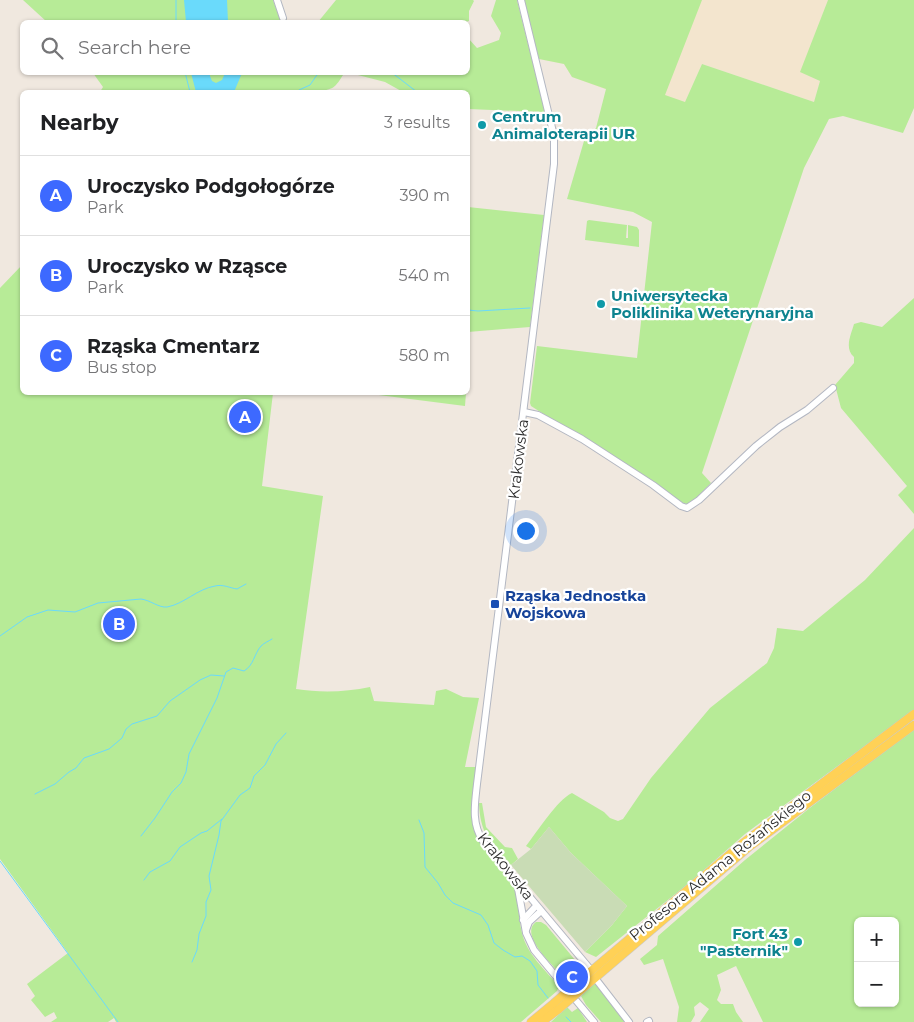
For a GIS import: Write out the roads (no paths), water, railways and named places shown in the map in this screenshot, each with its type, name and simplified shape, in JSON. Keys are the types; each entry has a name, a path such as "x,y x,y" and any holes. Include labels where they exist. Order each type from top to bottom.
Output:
{"main road":[{"name":"Profesora Adama Rożańskiego","path":"542,1022 557,1006 743,843 914,714"},
{"name":"Profesora Adama Rożańskiego","path":"593,974 750,848 914,725"},
{"name":"Profesora Adama Rożańskiego","path":"531,1022 557,1006"}],"street":[{"path":"277,0 283,18"},
{"name":"Krakowska","path":"521,0 554,136 554,164 475,810 476,822 479,834 516,882 593,974 629,1022"},
{"path":"524,412 538,415 587,442 687,508 699,500 756,446 780,427 807,410 833,388"},
{"path":"516,882 523,920 530,943 536,954 591,1020"},
{"path":"523,920 539,908"},
{"path":"526,931 529,922 539,908"}],"water":[{"path":"184,0 227,0 228,20 186,20"},
{"path":"192,75 210,75 212,81 216,83 222,80 224,75 241,75 235,90 195,90"}],"waterway":[{"path":"176,0 176,20"},
{"path":"186,75 190,90"},
{"path":"299,90 310,85 317,75"},
{"path":"395,75 414,90"},
{"path":"470,310 530,308"},
{"path":"0,636 27,617 48,610 75,612 98,603 141,599 167,607 208,588 221,585 237,589 246,584"},
{"path":"141,836 172,792 181,783 186,772 189,754 217,698 226,672 233,668 244,671 247,669 261,646 272,639"},
{"path":"35,794 55,784 76,768 84,758 109,749 122,738 126,729 132,724 157,716 170,701 200,680 211,675 224,676"},
{"path":"192,962 206,916 206,902 211,890 209,876 221,821 240,795 250,788 254,776 265,765 276,744 286,733"},
{"path":"144,880 150,872 170,861 180,847 207,831 222,819"},
{"path":"419,820 424,833 425,867 445,895 453,903 481,915 488,925 494,943 503,950 515,957 522,956 530,961 537,971 538,985 548,998"},
{"path":"0,861 118,1022"},
{"path":"566,1017 571,1022"}],"place":[{"name":"Centrum Animaloterapii UR","path":"482,125"},
{"name":"Uniwersytecka Poliklinika Weterynaryjna","path":"601,304"},
{"name":"Uroczysko Podgołogórze","path":"245,417"},
{"name":"Rząska Jednostka Wojskowa","path":"495,604"},
{"name":"Uroczysko w Rząsce","path":"119,624"},
{"name":"Fort 43 \"Pasternik\"","path":"798,942"},
{"name":"Rząska Cmentarz","path":"572,977"}]}
